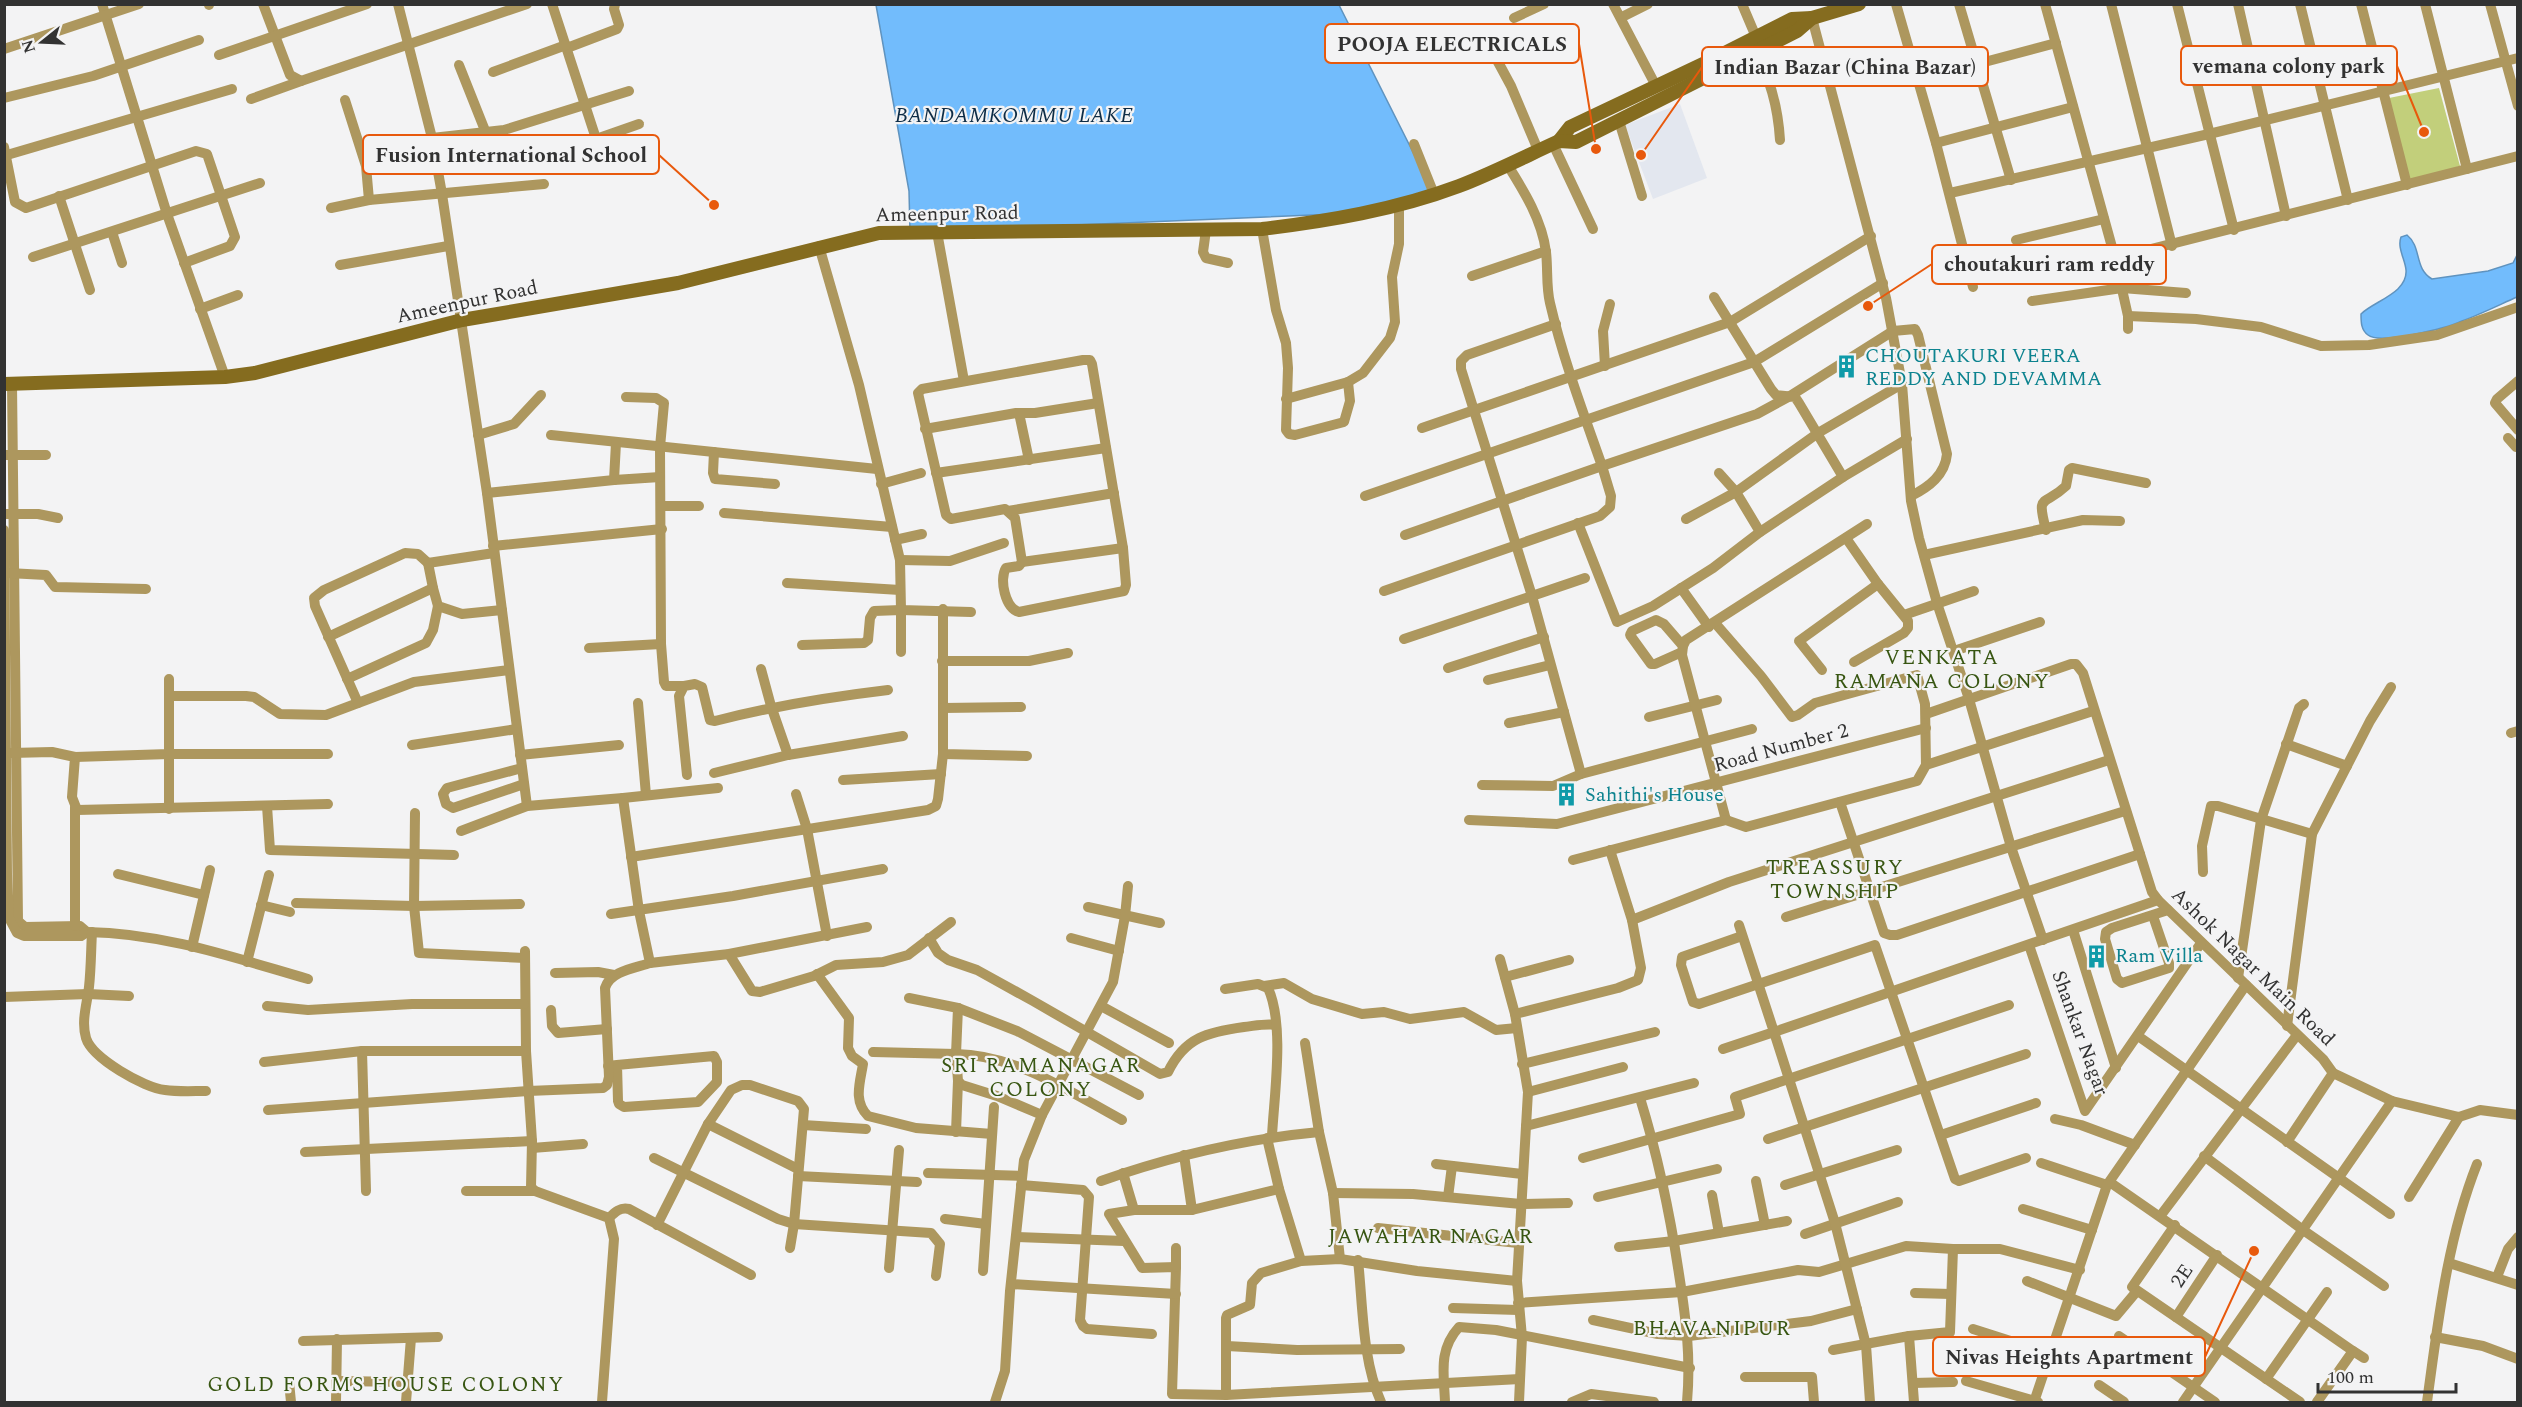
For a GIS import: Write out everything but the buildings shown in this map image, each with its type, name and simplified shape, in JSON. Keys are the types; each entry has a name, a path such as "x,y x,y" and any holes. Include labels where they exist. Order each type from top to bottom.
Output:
{"street":[{"path":"4,49 104,10 139,4"},
{"path":"263,4 290,75 301,81"},
{"path":"219,55 367,4"},
{"path":"398,4 432,138 442,194 448,246 462,320 487,493 527,806"},
{"path":"251,99 408,43 527,4"},
{"path":"552,4 603,160"},
{"path":"493,72 617,29 619,25 614,9 615,4"},
{"path":"1514,18 1544,4"},
{"path":"1613,4 1622,17 1656,86"},
{"path":"1622,17 1648,4"},
{"path":"1742,4 1756,37"},
{"name":"Ameenpur Road","path":"8,384 225,377 255,373 462,320 678,283 819,246 879,233 1262,229 1324,222 1434,194 1459,186 1556,142 1576,142 1797,31 1812,18 1859,4"},
{"path":"1896,4 1950,193 1973,287"},
{"path":"1959,4 2011,180"},
{"path":"2046,4 2087,163 2115,258 2128,316 2128,329"},
{"path":"2111,4 2172,246"},
{"path":"2177,4 2234,230"},
{"path":"2238,4 2286,216"},
{"path":"2300,4 2348,200"},
{"path":"2361,4 2406,185"},
{"path":"2425,4 2468,169"},
{"path":"2490,4 2517,106"},
{"path":"104,10 167,214 225,377"},
{"path":"1593,229 1556,142 1570,126 1621,104 1792,19 1812,18 1883,283 1902,384 1911,496 1924,555 1937,603 1970,699 2011,847 2043,940"},
{"path":"4,98 123,67 199,40"},
{"path":"1977,64 2056,43"},
{"path":"1491,49 1511,86 1538,150"},
{"path":"1755,51 1767,71 1774,97 1780,140"},
{"path":"1950,193 2209,134 2517,58"},
{"path":"459,65 486,133"},
{"path":"184,263 230,246 235,237 207,153 196,151 26,208 15,202 6,151 138,117 232,89"},
{"path":"432,138 486,133 629,91"},
{"path":"345,100 366,166 369,200"},
{"path":"1621,104 1642,196"},
{"path":"1936,143 2073,108"},
{"path":"559,152 639,124"},
{"path":"1414,144 1434,194"},
{"path":"2033,279 2172,246 2517,156"},
{"path":"1384,591 1600,516 1610,507 1611,496 1570,377 1550,301 1546,250 1539,224 1525,193 1507,164"},
{"path":"33,257 260,183"},
{"path":"331,208 369,200 544,184"},
{"path":"60,196 90,290"},
{"path":"1286,399 1348,382 1363,373 1390,338 1395,322 1392,277 1399,244 1399,204"},
{"path":"2016,240 2104,219"},
{"path":"1262,229 1276,310 1286,343 1288,368 1286,429 1288,434 1295,435 1340,425 1349,411 1348,382"},
{"path":"1206,230 1203,252 1206,258 1228,263"},
{"path":"112,232 122,263"},
{"path":"937,232 964,381"},
{"path":"1422,428 1730,322 1871,236"},
{"path":"340,265 448,246"},
{"path":"819,246 859,385 900,560 901,652"},
{"path":"1472,276 1546,250"},
{"path":"1365,496 1754,362 1883,283"},
{"path":"2032,301 2122,288 2186,293"},
{"path":"200,309 238,295"},
{"path":"1714,297 1776,395 1795,397 1843,477"},
{"path":"1605,366 1603,331 1610,304"},
{"path":"2128,316 2196,319 2261,327 2321,346 2369,345 2437,335 2517,307"},
{"path":"1556,324 1467,355 1461,361 1461,369 1518,545 1581,774"},
{"path":"1405,535 1757,414 1790,396 1893,331 1911,328 1915,329 1918,335 1947,462 1938,477 1926,489 1911,496"},
{"path":"1022,562 1015,518 1008,512 1002,509 948,518 918,393 922,389 1090,360 1123,548 1126,585 1124,591 1019,612 1008,606 1003,574 1006,568 1019,566 1022,562 1123,548"},
{"path":"2517,381 2496,399 2495,403 2517,430"},
{"path":"8,384 10,873 18,921 13,930"},
{"path":"1686,519 1736,492 1818,433 1902,384"},
{"path":"478,435 514,424 542,395"},
{"path":"626,398 662,400 664,404 660,447 661,644 666,686 695,684 702,687 710,720 715,721 771,706 888,690"},
{"path":"926,429 1019,412 1035,413 1098,403"},
{"path":"1019,412 1029,460"},
{"path":"551,435 877,469"},
{"path":"2508,438 2516,449"},
{"path":"1578,523 1617,622 1653,606 1713,568 1760,532 1843,477 1907,439"},
{"path":"614,480 616,443"},
{"path":"936,473 1106,448"},
{"path":"714,452 715,479 775,484"},
{"path":"9,455 46,455"},
{"path":"2046,530 2041,509 2042,502 2066,486 2069,470 2072,468 2146,483"},
{"path":"881,484 921,473"},
{"path":"1719,473 1736,492 1760,532"},
{"path":"487,493 660,477"},
{"path":"1008,512 1114,493"},
{"path":"661,506 699,506"},
{"path":"724,513 892,527"},
{"path":"9,514 38,514 58,518"},
{"path":"1924,555 1975,542 2090,520 2120,521"},
{"path":"1726,820 1682,649 1664,624 1656,620 1630,635 1651,664 1655,664 1682,649 1686,640 1867,524"},
{"path":"4,530 8,573"},
{"path":"428,562 494,550 662,530"},
{"path":"895,540 922,534"},
{"path":"1846,537 1878,584 1908,621 1908,628 1904,633 1854,662"},
{"path":"900,560 950,561 1004,543"},
{"path":"347,679 426,643 433,630 438,606 428,562 418,554 405,553 324,590 314,598 315,606 328,637 347,679 358,703"},
{"path":"8,573 46,575 56,587 146,589"},
{"path":"1404,639 1585,578"},
{"path":"787,583 900,590"},
{"path":"1822,670 1799,641 1878,584"},
{"path":"328,637 433,588"},
{"path":"1573,860 1726,820 1746,827 1840,802 1917,781 1926,765 1926,714 1918,677 1915,675 1815,703 1792,717 1761,676 1712,625 1681,588"},
{"path":"1904,615 1974,591"},
{"path":"438,606 462,614 501,610"},
{"path":"631,857 928,810 936,806 943,754 943,609"},
{"path":"802,645 864,643 868,640 871,614 874,611 943,609 971,612"},
{"path":"1953,651 2040,622"},
{"path":"1448,668 1544,637"},
{"path":"589,648 661,644"},
{"path":"942,661 1029,661 1068,653"},
{"path":"1488,680 1550,664"},
{"name":"Ashok Nagar Main Road","path":"1970,699 2072,664 2079,667 2152,892 2158,900 2323,1059 2333,1073 2392,1101 2459,1116 2480,1110 2517,1115"},
{"path":"761,669 788,755"},
{"path":"169,696 254,697 280,714 316,716 326,715 414,682 509,670"},
{"path":"169,679 169,809"},
{"path":"684,686 679,696 687,775"},
{"path":"2287,1026 2313,834 2347,766 2391,687"},
{"path":"1926,714 1970,699"},
{"path":"1649,717 1717,700"},
{"path":"638,703 646,795"},
{"path":"1966,1381 2035,1402 2050,1352 2109,1184 2188,1070 2242,982 2261,820 2299,708 2304,704"},
{"path":"943,708 1021,707"},
{"path":"1926,765 1983,749 2093,711"},
{"path":"1509,723 1564,712"},
{"name":"Road Number 2","path":"1469,820 1557,824 1926,728"},
{"path":"412,745 517,729"},
{"path":"1482,785 1553,786 1581,774 1706,743 1752,729"},
{"path":"714,773 788,755 903,736"},
{"path":"2286,744 2347,766"},
{"path":"520,755 619,745"},
{"path":"9,753 52,752 75,758 169,754 328,754"},
{"path":"943,754 1027,756"},
{"path":"75,758 72,798 75,807 75,926"},
{"path":"1632,920 1729,882 2109,760"},
{"path":"522,768 447,788 443,794 446,804 453,808 524,784"},
{"path":"843,780 941,774"},
{"path":"461,831 527,806 718,788"},
{"path":"796,794 807,829 827,936"},
{"path":"622,798 639,911 650,963"},
{"path":"1840,802 1884,933 1890,935 1897,935 2140,854"},
{"path":"75,807 77,810 93,811 328,804"},
{"path":"267,806 270,850 454,855"},
{"path":"2203,872 2202,846 2211,806 2218,806 2313,834"},
{"path":"1786,917 2126,811"},
{"path":"415,813 414,906 419,953 525,954 524,1004 532,1144 531,1187 536,1191 609,1218"},
{"path":"1515,1014 1617,988 1638,980 1641,968 1632,920 1610,850"},
{"path":"611,914 818,882 883,869"},
{"path":"192,947 210,870"},
{"path":"118,874 204,895"},
{"path":"247,962 269,875"},
{"path":"995,1402 1005,1371 1011,1284 1024,1160 1042,1115 1070,1059 1113,982 1128,886"},
{"path":"1723,1049 2158,900"},
{"path":"261,905 293,908 520,904"},
{"path":"1088,907 1160,923"},
{"path":"2153,916 2169,968 2122,983 2117,979 2104,934 2112,928 2168,910"},
{"path":"729,954 752,991 760,992 818,974 836,965 883,962 904,956 920,947 951,922"},
{"path":"13,930 25,927 80,926 89,932"},
{"path":"613,1065 714,1056 717,1062 717,1082 698,1102 624,1107 619,1104 607,1029 605,988 614,975 650,963 729,954 867,927"},
{"path":"13,930 20,935 81,936 89,932 136,934 308,979"},
{"path":"2073,930 2116,1068"},
{"path":"1870,1402 1866,1346 1835,1223 1790,1079 1774,1032 1758,984 1740,931 1685,955 1681,960 1693,1002 1697,1004 1758,984 1874,945 1877,947 1957,1180 2026,1158"},
{"path":"89,932 88,994 84,1020 85,1037 91,1049 132,1078 150,1087 164,1090 206,1091"},
{"path":"929,938 938,953 948,960 977,970 1164,1075 1183,1049 1203,1035 1276,1025"},
{"path":"1071,938 1119,951"},
{"name":"Shankar Nagar","path":"2085,1111 2201,943"},
{"name":"Shankar Nagar","path":"2029,945 2085,1111"},
{"path":"1500,959 1515,1014 1528,1092 1518,1243 1518,1307 1522,1336 1519,1402"},
{"path":"1505,977 1569,960"},
{"path":"555,973 598,972 614,975"},
{"path":"818,974 849,1018 848,1048 852,1056 863,1064 858,1098 863,1111 868,1116 900,1125 992,1134"},
{"path":"1225,988 1258,984 1264,986 1284,982 1312,999 1362,1014 1384,1011 1410,1019 1464,1012 1496,1030 1517,1028"},
{"path":"1264,986 1271,994 1276,1025 1270,1137 1279,1189 1301,1261"},
{"path":"4,997 88,994 129,996"},
{"path":"909,998 958,1008 1017,1031 1139,1095"},
{"path":"267,1006 308,1010 412,1004 524,1004"},
{"path":"1583,1158 1740,1114 1735,1097 2009,1005"},
{"path":"1101,1006 1169,1043"},
{"path":"956,1132 958,1008"},
{"path":"551,1010 552,1026 558,1033 607,1029"},
{"path":"1522,1064 1655,1032"},
{"path":"2161,1215 2296,1035"},
{"path":"2138,1036 2390,1214"},
{"path":"1305,1043 1319,1131 1333,1193 1340,1259"},
{"path":"264,1062 362,1051 526,1051"},
{"path":"362,1051 366,1191"},
{"path":"873,1052 978,1054 1002,1059 1122,1120"},
{"path":"1768,1139 2026,1054"},
{"path":"268,1110 528,1091 603,1088 607,1085 613,1065"},
{"path":"1528,1092 1623,1067"},
{"path":"2287,1142 2333,1073"},
{"path":"958,1081 965,1088 997,1096 1042,1115"},
{"path":"1527,1126 1694,1083"},
{"path":"657,1226 708,1124 731,1090 742,1085 750,1085 802,1104 804,1108 795,1224 790,1248"},
{"path":"1640,1098 1662,1181 1689,1336 1690,1368 1687,1402"},
{"path":"2183,1402 2392,1101"},
{"path":"1941,1135 2036,1103"},
{"path":"983,1271 994,1107"},
{"path":"2081,1125 2085,1111"},
{"path":"2409,1197 2459,1116"},
{"path":"2055,1119 2081,1125 2135,1145"},
{"path":"708,1124 798,1172 917,1182"},
{"path":"803,1125 866,1129"},
{"path":"1101,1181 1184,1155 1270,1137 1319,1131"},
{"path":"305,1152 583,1144"},
{"path":"889,1268 899,1150"},
{"path":"1785,1185 1897,1150"},
{"path":"1184,1155 1192,1210"},
{"path":"2204,1156 2303,1230 2384,1286"},
{"path":"654,1158 778,1219 795,1224 931,1233 940,1244 936,1276"},
{"path":"2041,1163 2109,1184 2161,1215 2364,1358"},
{"path":"1436,1164 1522,1174"},
{"path":"2427,1402 2449,1263 2462,1201 2476,1164"},
{"path":"1448,1197 1452,1166"},
{"path":"1598,1197 1717,1169"},
{"path":"928,1173 990,1175 1087,1192 1089,1197 1080,1320 1087,1329 1152,1334"},
{"path":"1123,1173 1134,1210"},
{"path":"1756,1181 1765,1225"},
{"path":"1176,1268 1142,1268 1109,1214 1134,1210 1192,1210 1279,1189"},
{"path":"466,1191 536,1191"},
{"path":"1333,1193 1384,1193 1521,1204 1568,1203"},
{"path":"1712,1194 1719,1233"},
{"path":"1805,1234 1898,1202"},
{"path":"609,1218 624,1208 750,1275"},
{"path":"2023,1209 2092,1230"},
{"path":"602,1402 614,1239 609,1218"},
{"path":"945,1219 986,1224"},
{"path":"1619,1247 1674,1241 1787,1221"},
{"path":"2175,1225 2132,1287 2300,1402"},
{"path":"1378,1228 1518,1243"},
{"path":"1017,1237 1124,1241"},
{"path":"2497,1277 2508,1249 2517,1237"},
{"path":"1453,1308 1518,1307 1682,1292 1798,1270 1819,1272 1906,1246 1953,1249 2000,1248 2080,1270"},
{"path":"1176,1248 1172,1394 1226,1395 1520,1379"},
{"path":"1833,1350 1866,1346 1909,1336 1950,1332 1953,1249"},
{"name":"2E","path":"2176,1317 2217,1255"},
{"path":"1226,1395 1226,1318 1227,1315 1250,1305 1252,1282 1261,1273 1301,1261 1340,1259 1417,1271 1517,1281"},
{"path":"1358,1260 1368,1349 1374,1386 1381,1402"},
{"path":"2449,1263 2517,1285"},
{"path":"2027,1281 2116,1316 2137,1291"},
{"path":"1011,1284 1176,1294"},
{"path":"2266,1379 2327,1292"},
{"path":"1915,1293 1951,1294"},
{"path":"1593,1320 1658,1334 1689,1336 1811,1321 1857,1309"},
{"path":"1445,1402 1444,1351 1459,1328 1496,1330 1690,1368"},
{"path":"1973,1329 2095,1368"},
{"path":"1909,1336 1914,1402"},
{"path":"2119,1336 2215,1402"},
{"path":"303,1341 438,1337"},
{"path":"2436,1337 2484,1346 2517,1359"},
{"path":"406,1402 411,1338"},
{"path":"336,1339 336,1402"},
{"path":"1227,1346 1297,1350 1400,1349"},
{"path":"2317,1402 2353,1350"},
{"path":"1745,1377 1811,1372 1814,1402"},
{"path":"337,1381 407,1382"},
{"path":"289,1382 291,1402"},
{"path":"1913,1383 1953,1382"},
{"path":"2098,1385 2124,1402"},
{"path":"1573,1402 1591,1394 1654,1402"}],"shaded area":[{"path":"1680,104 1707,178 1653,199 1625,125"}],"green space":[{"path":"2439,88 2460,166 2409,183 2389,98"}],"water":[{"name":"BANDAMKOMMU LAKE","path":"876,5 1339,5 1434,194 1360,213 910,232 909,191"},
{"path":"2407,235 2415,246 2423,270 2432,279 2488,271 2513,263 2517,255 2517,297 2454,324 2429,331 2386,338 2375,338 2368,335 2361,323 2361,314 2402,285 2406,270 2400,241 2401,237"}],"place":[{"name":"vemana colony park","path":"2424,132"},
{"name":"POOJA ELECTRICALS","path":"1596,149"},
{"name":"Indian Bazar (China Bazar)","path":"1641,155"},
{"name":"Fusion International School","path":"714,205"},
{"name":"choutakuri ram reddy","path":"1868,306"},
{"name":"CHOUTAKURI VEERA REDDY AND DEVAMMA","path":"1847,367"},
{"name":"Sahithi's House","path":"1567,795"},
{"name":"Ram Villa","path":"2097,956"},
{"name":"Nivas Heights Apartment","path":"2254,1251"}],"district":[{"name":"VENKATA RAMANA COLONY","path":"1942,670"},
{"name":"TREASSURY TOWNSHIP","path":"1835,880"},
{"name":"SRI RAMANAGAR COLONY","path":"1041,1078"},
{"name":"JAWAHAR NAGAR","path":"1431,1237"},
{"name":"BHAVANIPUR","path":"1712,1329"},
{"name":"GOLD FORMS HOUSE COLONY","path":"386,1385"}]}
